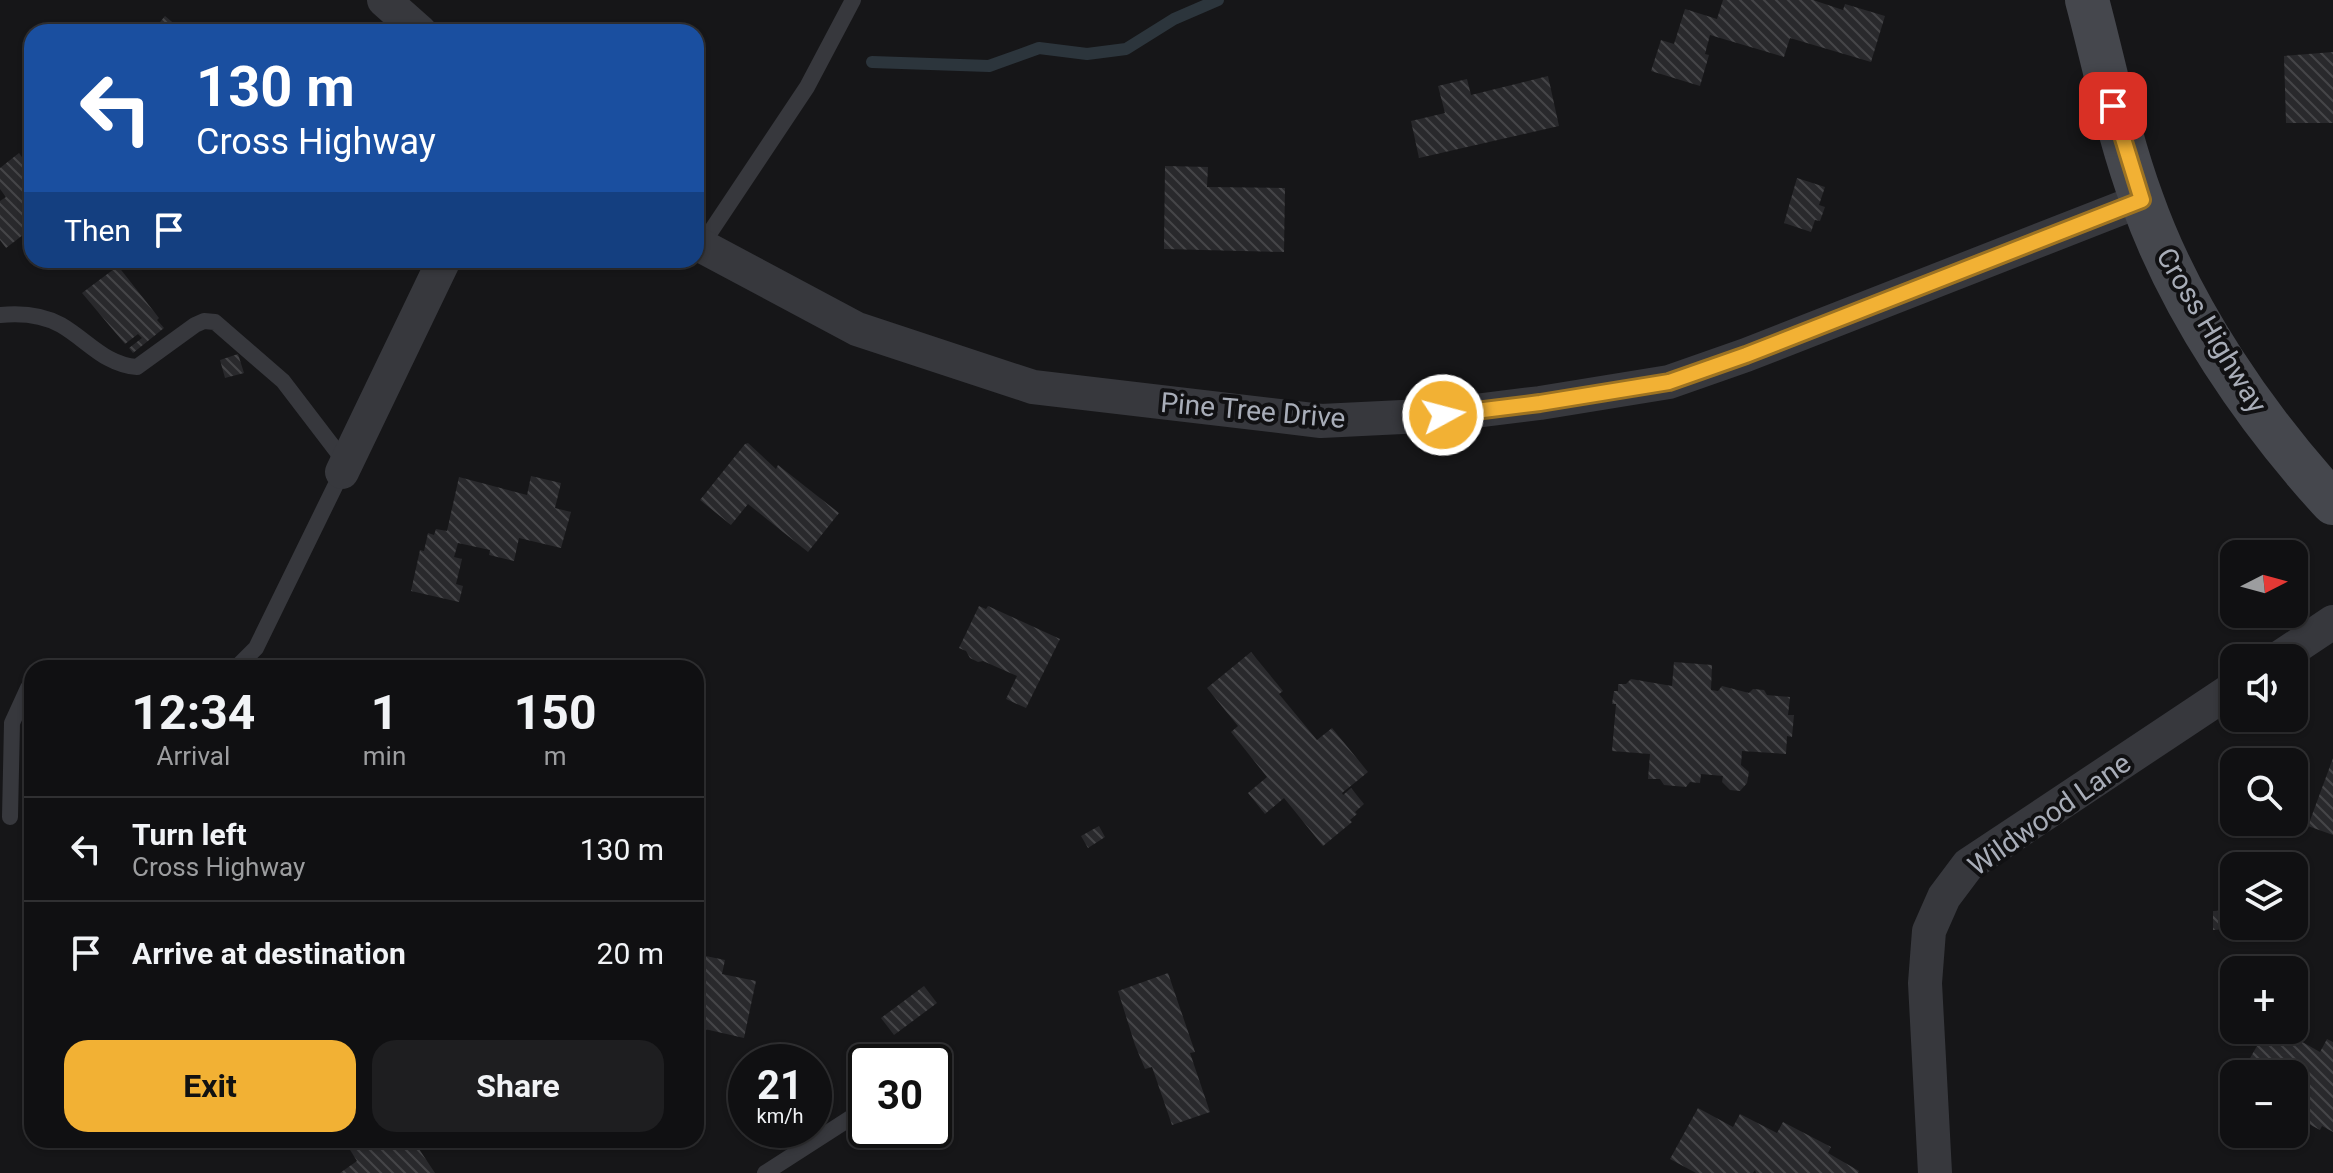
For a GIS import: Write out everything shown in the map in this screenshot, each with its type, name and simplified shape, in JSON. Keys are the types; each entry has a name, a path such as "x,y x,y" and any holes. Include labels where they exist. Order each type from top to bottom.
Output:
{"street":[{"path":"384,0 411,24"},
{"name":"Cross Highway","path":"2087,0 2113,106 2142,200 2183,292 2229,369 2280,441 2333,503"},
{"name":"Pine Tree Drive","path":"704,247 857,329 1033,387 1321,421 1443,415 1669,382 1746,355 2142,200"},
{"path":"342,472 440,268"},
{"path":"2300,644 2333,622"},
{"name":"Wildwood Lane","path":"1935,1173 1925,983 1929,931 1944,897 1968,865 2220,697"}],"lane":[{"path":"704,237 807,87 853,0"},
{"path":"0,315 39,316 59,324 112,362 137,367 195,325 204,321 215,322 283,381 338,453 342,472 256,648 244,660"},
{"path":"10,817 12,723 24,697"},
{"path":"765,1173 848,1120"}],"building":[{"path":"1723,0 1813,0 1843,10 1845,4 1885,16 1871,62 1790,38 1784,57 1710,35 1705,54 1709,55 1700,86 1651,71 1661,40 1674,44 1685,9 1717,19"},
{"path":"165,16 174,24 158,24"},
{"path":"2333,52 2333,123 2286,123 2284,56"},
{"path":"1548,76 1559,126 1419,158 1411,121 1445,113 1438,86 1467,79 1471,95"},
{"path":"19,153 24,160 24,234 6,248 0,240 0,201 6,197 0,189 0,168"},
{"path":"1165,166 1208,167 1207,187 1285,188 1284,252 1164,249"},
{"path":"1797,178 1825,187 1819,205 1825,207 1820,221 1815,220 1811,232 1784,223"},
{"path":"120,268 164,328 133,353 129,348 142,338 138,334 125,344 82,293"},
{"path":"238,354 244,373 225,378 220,360"},
{"path":"748,443 776,469 778,465 839,513 808,552 748,504 731,525 700,500"},
{"path":"531,476 561,483 555,508 571,512 561,548 519,538 514,561 489,555 490,550 458,543 454,557 462,559 456,584 463,586 459,602 411,591 420,550 424,551 428,533 434,535 436,529 447,531 459,477 527,495"},
{"path":"979,606 986,609 988,606 1060,639 1026,708 1006,699 1017,676 983,661 978,662 959,648"},
{"path":"1251,652 1283,691 1279,694 1317,740 1332,728 1368,772 1342,793 1351,788 1364,804 1355,812 1357,814 1350,820 1352,822 1323,846 1284,798 1265,814 1248,793 1267,777 1231,732 1238,726 1207,688"},
{"path":"1674,662 1712,665 1711,690 1718,691 1722,686 1749,693 1753,689 1764,690 1767,695 1790,697 1788,715 1794,715 1792,737 1787,736 1786,754 1742,751 1741,765 1749,772 1747,783 1740,791 1730,790 1722,782 1723,776 1701,774 1700,783 1690,782 1686,787 1664,785 1660,779 1648,779 1650,754 1612,751 1616,704 1612,704 1618,684 1626,684 1631,679 1672,686"},
{"path":"2333,758 2333,835 2308,826"},
{"path":"1099,826 1105,837 1088,848 1081,836"},
{"path":"2213,911 2220,911 2220,930 2213,930"},
{"path":"704,956 725,960 722,974 756,981 744,1038 704,1029"},
{"path":"1168,973 1195,1052 1190,1053 1210,1112 1172,1125 1152,1067 1145,1069 1135,1045 1118,991"},
{"path":"924,986 937,1003 894,1035 881,1018"},
{"path":"2327,1039 2333,1042 2333,1132 2308,1124 2308,1060 2249,1060 2258,1044 2306,1044 2320,1052"},
{"path":"1698,1108 1733,1127 1740,1114 1777,1133 1783,1122 1831,1147 1828,1153 1859,1171 1696,1173 1670,1159"},
{"path":"349,1148 418,1148 435,1173 340,1173 357,1161"}],"waterway":[{"path":"872,62 989,66 1039,48 1087,54 1126,49 1174,19 1218,0"}],"route":[{"path":"1443,415 1669,382 1746,355 2142,200 2113,106"}]}
